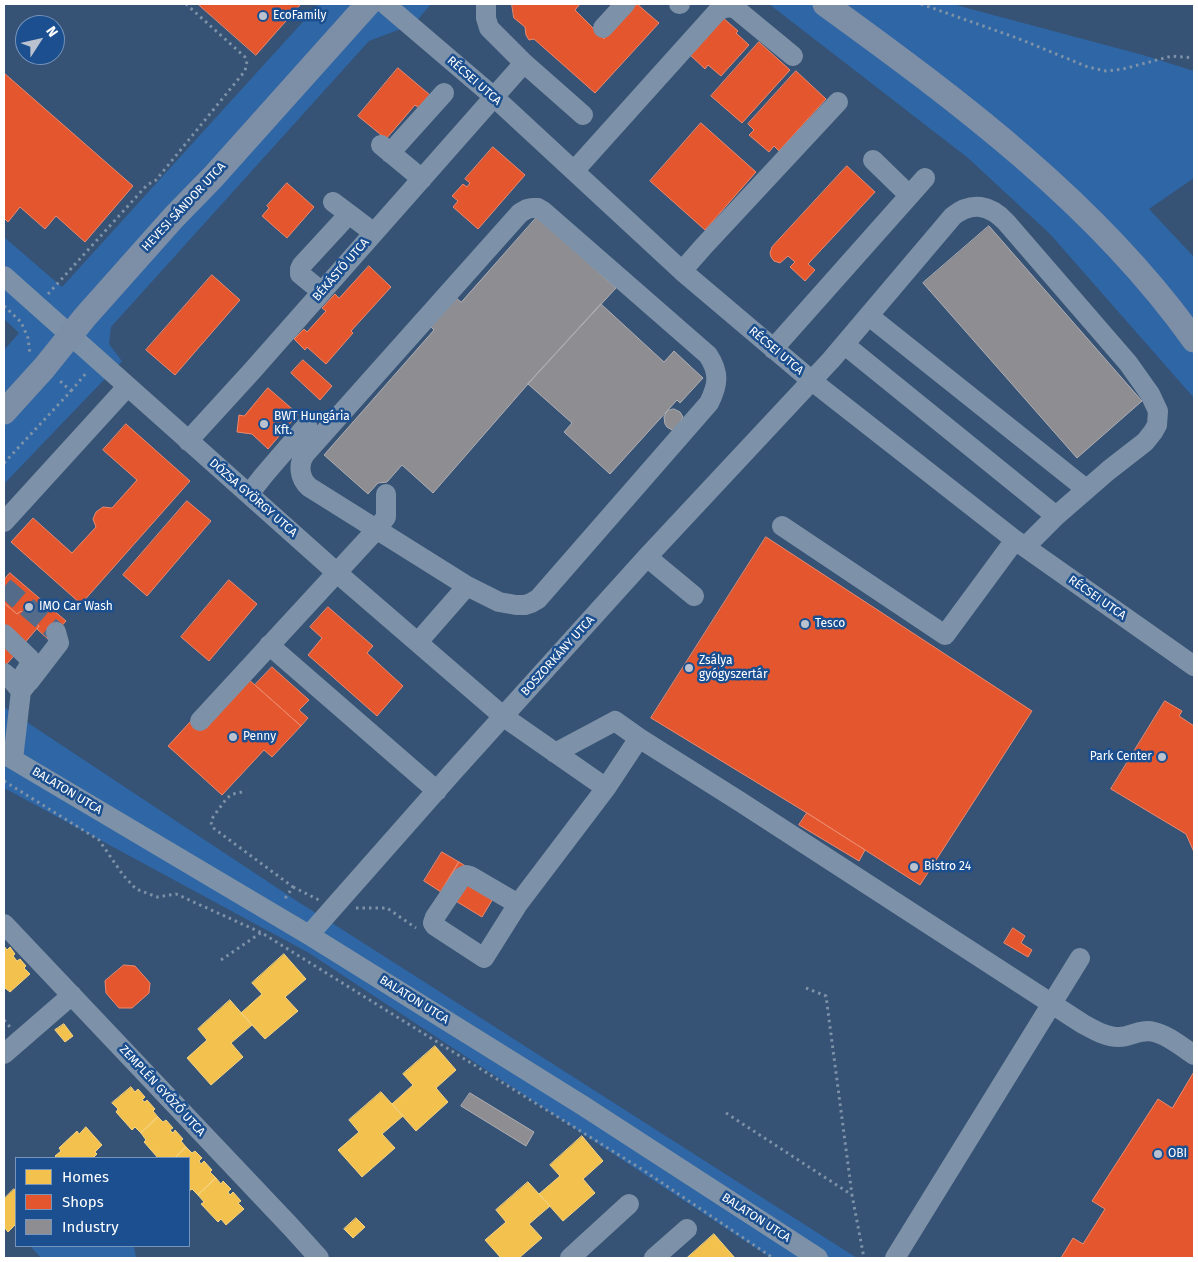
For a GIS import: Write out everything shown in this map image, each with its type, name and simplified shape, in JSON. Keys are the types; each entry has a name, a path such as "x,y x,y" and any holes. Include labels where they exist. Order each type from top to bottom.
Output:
{"main road":[{"name":"HEVESI SÁNDOR UTCA","path":"4,412 174,217 214,176 368,4"},
{"path":"825,4 968,111 1073,202 1146,278 1194,340"}],"street":[{"name":"RÉCSEI UTCA","path":"385,4 494,97 682,272 812,381 1020,543 1194,666"},
{"path":"486,4 486,18 489,28 524,63 583,114"},
{"path":"603,28 625,4"},
{"path":"574,171 722,8 732,7 736,9 793,56"},
{"name":"BÉKÁSTÓ UTCA","path":"188,441 524,63"},
{"path":"422,179 385,149 444,93"},
{"path":"682,272 838,102"},
{"path":"873,160 910,195"},
{"path":"773,349 925,178"},
{"path":"333,202 374,233"},
{"name":"BOSZORKÁNY UTCA","path":"309,935 647,557 812,381 958,212 971,207 983,207 999,215 1128,363 1150,394 1158,411 1157,425 1145,442 1086,489 1056,516 1020,543 945,635 782,526"},
{"path":"538,208 544,211 708,355 713,363 717,377 716,386 709,403 538,599 531,603 508,604 499,602 467,586 377,529 309,487 305,483 300,468 302,458 520,213 527,209 538,208"},
{"path":"322,292 300,274 300,270 302,265 349,214"},
{"name":"DÓZSA GYÖRGY UTCA","path":"4,276 336,572 504,717 606,788"},
{"path":"870,316 1086,489"},
{"path":"844,345 1056,516"},
{"path":"4,522 127,387"},
{"path":"249,494 307,425"},
{"path":"200,721 377,529 386,517 386,494"},
{"path":"647,557 694,596"},
{"path":"418,642 467,586"},
{"path":"23,688 59,643 56,632"},
{"path":"4,634 30,659 30,666 22,677 23,688 8,756"},
{"path":"269,644 437,791"},
{"path":"4,673 23,688"},
{"path":"554,753 615,721 1083,1024 1107,1035 1120,1037 1144,1031 1153,1032 1166,1037 1194,1055"},
{"path":"518,904 466,875 462,877 435,917 433,923 484,958 518,904 606,788 639,738"},
{"name":"BALATON UTCA","path":"8,756 309,935 582,1105 818,1258"},
{"name":"ZEMPLÉN GYŐZŐ UTCA","path":"4,924 292,1227 319,1258"},
{"path":"896,1258 1080,958"},
{"path":"4,1054 72,995"},
{"path":"570,1258 629,1204"},
{"path":"654,1258 687,1229"}],"path":[{"path":"37,305 147,185 156,180 246,71 247,61 245,57 186,4"},
{"path":"921,4 1017,38 1088,67 1106,71 1122,69 1172,56 1194,58"},
{"path":"71,391 97,360"},
{"path":"4,781 99,840 123,875 136,889 157,897 176,894 262,932 643,1170 772,1258"},
{"path":"242,792 227,798 213,816 212,826 293,886 332,908 387,908 418,929"},
{"path":"221,960 262,932 293,886"},
{"path":"806,988 826,996 852,1195 864,1258"},
{"path":"726,1113 852,1195"}],"shaded area":[{"path":"319,4 431,4 414,24 369,41 111,327 109,344 122,361 4,484 4,350 19,333 4,319 4,237 62,287"},
{"path":"769,4 952,4 1143,55 1194,71 1194,178 1149,209 1194,257 1194,398 1050,234 968,158"},
{"path":"4,707 300,903 857,1258 771,1258 309,953 4,788"},
{"path":"134,1247 136,1258 41,1258 32,1248"}],"building: Homes":[{"path":"4,946 7,950 10,947 15,954 13,956 17,961 20,959 26,966 24,968 30,974 10,992 4,989"},
{"path":"284,954 306,979 285,997 298,1011 265,1039 241,1013 262,994 252,983"},
{"path":"230,1000 252,1025 231,1043 243,1057 211,1085 187,1058 207,1040 198,1029"},
{"path":"64,1024 73,1036 65,1042 55,1030"},
{"path":"435,1046 456,1070 436,1088 448,1102 416,1131 392,1104 413,1085 403,1074"},
{"path":"131,1087 135,1092 138,1089 145,1097 142,1100 145,1102 147,1100 155,1109 153,1111 158,1117 141,1133 135,1127 132,1130 116,1112 118,1109 112,1103"},
{"path":"381,1092 403,1116 382,1134 395,1148 362,1177 338,1150 359,1132 349,1120"},
{"path":"158,1117 163,1122 166,1120 173,1128 170,1130 173,1133 175,1130 183,1139 181,1141 186,1147 176,1157 157,1157 144,1142 146,1140 141,1133"},
{"path":"86,1127 102,1145 95,1152 97,1154 94,1157 55,1156 61,1151 59,1148 77,1131 79,1134"},
{"path":"582,1136 603,1161 583,1179 595,1193 563,1221 539,1194 560,1176 550,1165"},
{"path":"186,1147 192,1153 195,1151 202,1158 199,1161 201,1164 204,1161 216,1178 198,1195 192,1189 190,1190 190,1157 176,1157"},
{"path":"216,1178 221,1184 223,1181 231,1189 228,1192 230,1195 233,1192 241,1201 238,1203 244,1209 226,1225 221,1219 218,1222 201,1204 204,1202 198,1195"},
{"path":"528,1182 550,1206 529,1224 542,1238 519,1258 501,1258 485,1240 506,1222 496,1210"},
{"path":"15,1190 15,1225 8,1232 4,1227 4,1199"},
{"path":"356,1218 365,1227 353,1238 344,1229"},
{"path":"714,1234 735,1258 687,1258"}],"building: Shops":[{"path":"198,4 298,4 300,5 256,55"},
{"path":"512,4 580,4 575,10 604,39 637,4 659,23 595,93 534,39 529,40 525,27 514,18"},
{"path":"722,17 738,31 736,33 749,45 721,76 708,65 705,69 689,54"},
{"path":"759,42 790,70 742,123 711,96"},
{"path":"398,68 430,95 419,108 415,105 386,139 358,116"},
{"path":"796,71 826,99 779,151 774,146 769,152 749,135 754,130 748,124"},
{"path":"4,73 133,186 85,242 56,216 45,229 20,207 8,222 4,218"},
{"path":"701,123 756,172 705,230 650,181"},
{"path":"493,147 525,175 478,229 453,207 458,201 452,196 463,184 467,187 470,183 465,179"},
{"path":"847,166 875,192 808,264 815,270 805,281 790,267 795,262 788,256 780,263 774,261 770,253 772,247"},
{"path":"287,183 314,207 287,238 262,216 269,208 267,206"},
{"path":"369,266 391,287 351,331 353,333 326,364 307,347 305,350 294,339 304,329 307,332 326,311 322,308 335,294 339,298"},
{"path":"212,275 240,300 175,375 146,350"},
{"path":"303,360 332,386 320,400 291,373"},
{"name":"BWT Hungária Kft.","path":"268,388 298,414 268,449 252,434 237,432 239,415 244,416"},
{"path":"126,424 190,481 81,604 11,542 33,518 72,553 96,527 93,519 96,512 103,507 112,508 137,480 103,450"},
{"path":"187,501 211,521 147,596 123,575"},
{"name":"Tesco","path":"766,537 1032,711 920,885 807,813 651,718"},
{"name":"IMO Car Wash","path":"10,573 66,621 49,640 37,629 39,626 21,611 17,614 4,603 4,580"},
{"path":"229,580 257,604 209,661 181,637"},
{"path":"4,603 17,614 21,611 39,626 6,665 4,663"},
{"path":"328,607 373,646 367,653 403,686 377,716 308,655 322,638 310,627"},
{"path":"272,667 309,700 299,710 308,718 301,726 255,685"},
{"name":"Penny","path":"247,678 301,726 272,757 264,750 222,795 168,746 191,721"},
{"name":"Park Center","path":"1165,701 1182,711 1179,716 1194,726 1194,852 1186,834 1111,789"},
{"path":"807,813 865,850 859,861 799,825"},
{"path":"442,852 459,862 441,892 424,881"},
{"path":"459,862 500,887 482,917 441,892"},
{"path":"1013,928 1025,936 1021,943 1032,950 1028,957 1004,943"},
{"path":"124,965 135,966 150,983 149,993 132,1008 119,1008 106,993 105,981"},
{"name":"OBI","path":"1194,1072 1194,1258 1061,1258 1073,1238 1083,1244 1105,1209 1092,1201 1158,1099 1172,1108"}],"building: Industry":[{"path":"537,217 616,288 528,384 433,493 402,465 387,482 378,483 368,494 324,455 434,330 428,324 454,296 461,302"},
{"path":"989,226 1142,401 1077,458 923,283"},
{"path":"601,304 664,362 674,351 703,378 680,403 677,400 610,474 564,432 572,423 528,384"},
{"path":"674,409 680,412 683,417 676,429 672,430 665,424 664,417 667,411"},
{"path":"470,1093 534,1132 526,1146 461,1106"}],"tunnel":[{"path":"4,587 56,632"}],"place":[{"name":"EcoFamily","path":"263,16"},
{"name":"BWT Hungária Kft.","path":"264,424"},
{"name":"IMO Car Wash","path":"29,607"},
{"name":"Tesco","path":"805,624"},
{"name":"Zsálya gyógyszertár","path":"689,668"},
{"name":"Penny","path":"233,737"},
{"name":"Park Center","path":"1162,757"},
{"name":"Bistro 24","path":"914,867"},
{"name":"OBI","path":"1158,1154"}]}
